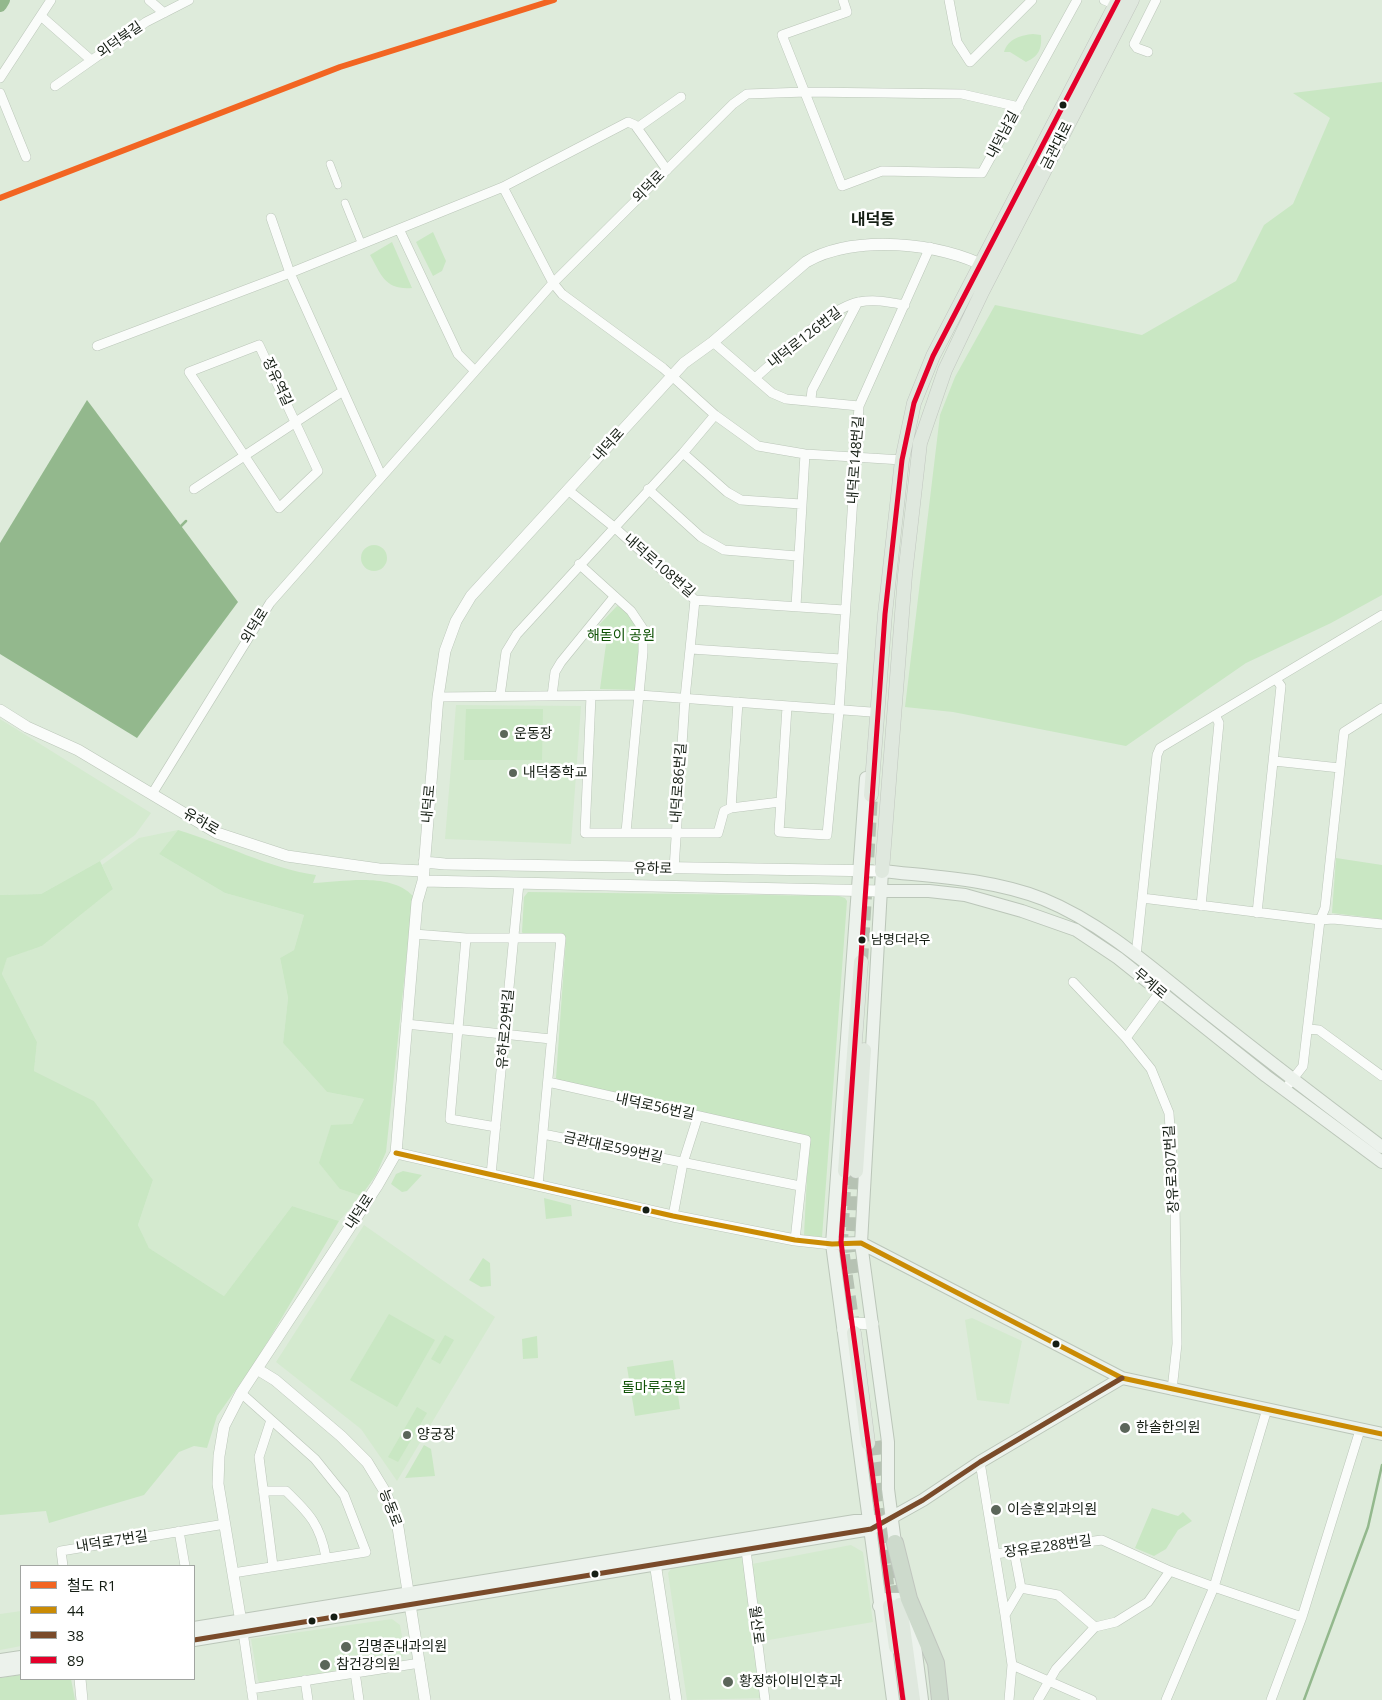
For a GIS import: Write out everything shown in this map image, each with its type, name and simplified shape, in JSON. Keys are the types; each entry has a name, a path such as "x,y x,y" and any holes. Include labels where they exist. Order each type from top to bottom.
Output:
{"highway":[{"path":"895,1543 894,1604 936,1663 940,1700"}],"main road":[{"name":"금관대로","path":"1113,2 987,268 982,292 945,370 920,443 905,500 876,796 891,564 902,460 914,403 933,356 987,268 1132,0"},
{"path":"895,1543 888,1519 888,1489 873,1443 858,1330 861,1243 882,871 905,575 920,443"},
{"path":"891,564 881,617 856,889 832,1244 858,1330 873,1443 870,1524 922,1700"},
{"name":"무계로","path":"882,871 995,884 1042,898 1122,953 1160,992 1288,1085 1382,1147"},
{"name":"무계로","path":"881,891 929,891 965,895 1079,925"},
{"name":"무계로","path":"1122,953 1136,956 1168,981 1288,1085 1382,1162"},
{"path":"850,1171 865,963"},
{"path":"832,1244 861,1243 1122,1378 1382,1434"},
{"path":"654,1559 746,1550 888,1519 923,1500 980,1462 1122,1378"},
{"path":"195,1628 241,1626 870,1524"},
{"path":"892,1700 894,1604"},
{"path":"894,1604 903,1700"},
{"path":"894,1604 913,1700"},
{"path":"195,1640 241,1626"},
{"path":"0,1660 20,1657"},
{"path":"0,1671 20,1668"}],"street":[{"path":"0,78 51,0"},
{"path":"150,0 164,13"},
{"name":"외덕북길","path":"55,86 146,22 189,0"},
{"path":"806,92 782,36 847,12 843,0"},
{"path":"949,0 957,42 970,62 1032,0"},
{"path":"1019,106 1077,0"},
{"path":"1148,52 1137,48 1134,44 1156,0"},
{"path":"41,16 91,60"},
{"name":"내덕남길","path":"746,94 806,92 962,94 1019,106 982,174 882,170 842,186 806,92"},
{"path":"0,93 26,157"},
{"name":"외덕로","path":"152,794 270,603 553,283 733,104 746,94"},
{"path":"637,128 681,97"},
{"path":"97,346 290,273 503,187 628,122 637,128 667,170"},
{"path":"330,164 338,185"},
{"path":"503,187 553,283 562,294 672,376 715,415 758,446 805,454 902,460"},
{"path":"344,203 360,240"},
{"path":"270,218 290,273 382,476"},
{"path":"399,229 458,354 475,371"},
{"name":"내덕로","path":"241,1626 226,1524 218,1484 218,1456 224,1426 241,1393 377,1186 396,1153 414,934 417,902 424,871 438,697 445,651 456,621 471,596 684,363 713,342 806,262 816,256 846,248 872,244 930,247 987,268"},
{"name":"내덕로148번길","path":"780,802 779,832 827,835 839,711 844,610 857,458 859,406 930,247"},
{"name":"내덕로126번길","path":"755,378 835,311 858,302 875,300 905,305"},
{"name":"내덕로126번길","path":"810,399 812,390 858,302"},
{"name":"내덕로126번길","path":"713,342 772,393 786,398 810,399 859,406"},
{"name":"장유역길","path":"259,345 295,422 318,470 279,508 190,372 259,345"},
{"path":"194,489 343,390"},
{"name":"내덕로108번길","path":"614,527 683,453 715,415"},
{"path":"683,453 727,492 741,500 801,504"},
{"path":"796,606 797,556 805,454"},
{"path":"648,489 701,537 724,550 797,556"},
{"name":"내덕로108번길","path":"568,490 614,527 695,600 844,610"},
{"path":"500,696 506,652 516,634 614,527"},
{"path":"579,564 631,611 642,629 639,695 626,832"},
{"path":"552,696 555,672 561,662 614,597"},
{"name":"내덕로86번길","path":"674,869 685,698 695,600"},
{"path":"1136,956 1157,755 1160,748 1382,615"},
{"path":"691,649 841,659"},
{"path":"1257,913 1281,686 1276,679"},
{"path":"438,697 639,695 872,712"},
{"path":"591,696 585,833 626,832 675,835 718,833 724,811 732,808 780,802 787,707"},
{"path":"732,808 738,702"},
{"path":"1288,1085 1304,1066 1320,920 1325,908 1344,732 1382,708"},
{"name":"유하로","path":"0,710 27,727 78,750 217,833 287,856 379,870 424,871 519,883 881,891"},
{"path":"1201,906 1218,723 1215,715"},
{"path":"1274,761 1340,768"},
{"name":"유하로","path":"424,871 445,864 882,871"},
{"name":"유하로29번길","path":"491,1175 519,883"},
{"path":"1142,898 1320,920 1333,919 1382,924"},
{"path":"414,934 466,938 560,938 548,1082"},
{"path":"466,938 450,1119 496,1128"},
{"path":"1126,1038 1168,981"},
{"name":"장유로307번길","path":"1073,982 1126,1038 1151,1069 1169,1114 1175,1214 1177,1344 1172,1390"},
{"path":"406,1024 458,1031 551,1039"},
{"path":"1309,1029 1319,1030 1382,1076"},
{"name":"내덕로56번길","path":"548,1082 806,1140 800,1186"},
{"name":"금관대로599번길","path":"538,1185 548,1082"},
{"path":"672,1216 683,1163 698,1116"},
{"name":"금관대로599번길","path":"543,1134 632,1150 683,1163 800,1186"},
{"path":"396,1153 672,1216 795,1240 832,1244"},
{"path":"795,1240 800,1186"},
{"name":"능동로","path":"257,1369 275,1380 312,1410 367,1462 384,1490 397,1521 426,1700"},
{"path":"233,1573 366,1552 344,1495 315,1460 241,1393"},
{"path":"1166,1700 1214,1587 1267,1409"},
{"path":"272,1420 259,1457 273,1566"},
{"path":"1271,1700 1302,1617 1362,1430"},
{"name":"장유로288번길","path":"980,1462 995,1554 1102,1540 1170,1571 1302,1617"},
{"path":"263,1491 286,1491 310,1513 322,1539 326,1557"},
{"name":"내덕로7번길","path":"63,1565 60,1551 226,1524"},
{"path":"179,1531 185,1565"},
{"name":"월산로","path":"746,1550 766,1700"},
{"path":"1005,1615 1021,1588 1014,1551"},
{"path":"995,1554 1012,1665 1009,1700"},
{"path":"654,1559 676,1700"},
{"path":"1038,1700 1056,1669 1095,1627 1116,1622 1148,1602 1170,1571"},
{"path":"1021,1588 1058,1595 1095,1627"},
{"path":"241,1626 253,1700"},
{"path":"252,1689 420,1663"},
{"path":"1012,1665 1092,1700"},
{"path":"355,1672 359,1700"},
{"path":"80,1680 82,1700"},
{"path":"305,1680 308,1700"}],"shaded area":[{"path":"87,400 238,602 137,738 0,654 0,543"},
{"name":"내덕중학교","path":"456,705 581,706 571,844 445,839"},
{"path":"0,719 151,813 135,835 100,861 41,894 0,895"},
{"path":"178,830 159,854 225,893 304,915 294,950 280,958 288,998 283,1043 327,1092 364,1099 352,1124 340,1189 361,1196 339,1221 292,1206 224,1296 149,1248 138,1225 153,1180 94,1101 34,1071 37,1042 2,974 7,957 42,946 113,889 102,865 139,838"},
{"path":"364,1225 495,1317 397,1481 361,1429 276,1362"},
{"path":"972,1318 1022,1341 1009,1404 977,1400 965,1320"},
{"path":"851,1545 863,1552 873,1622 763,1641 752,1564"},
{"path":"743,1555 763,1698 687,1700 668,1573 675,1564"},
{"path":"20,1611 20,1646 0,1650 0,1614"},
{"path":"392,1619 400,1625 405,1653 400,1660 261,1685 258,1680 251,1639"}],"green space":[{"path":"1033,34 1041,35 1041,44 1037,55 1030,60 1026,62 1010,52 1004,52 1015,38"},
{"path":"1382,82 1382,595 1331,623 1246,663 1126,746 953,712 905,707 940,415 955,377 995,305 1142,335 1236,281 1264,225 1293,204 1330,118 1293,93"},
{"path":"433,232 446,261 442,271 433,276 416,242"},
{"path":"392,242 412,288 396,287 390,284 381,275 370,255"},
{"path":"374,545 383,549 387,558 383,567 374,571 365,567 361,558 365,549"},
{"name":"해돋이 공원","path":"617,606 627,612 634,621 637,631 639,656 636,690 600,689 606,644 597,627"},
{"name":"운동장","path":"466,709 543,709 542,760 464,760"},
{"path":"178,830 281,867 316,875 313,883 352,880 379,881 392,884 413,896 386,1152 376,1175 361,1196 340,1189 319,1163 331,1125 352,1124 364,1099 327,1092 283,1043 288,998 280,958 294,950 304,915 225,893 159,854"},
{"path":"1336,858 1382,865 1382,919 1332,913"},
{"path":"100,861 113,889 42,946 7,958 2,974 37,1042 34,1071 94,1101 153,1180 138,1225 149,1248 224,1296 292,1206 339,1221 255,1363 217,1416 207,1448 194,1446 179,1452 144,1495 49,1523 46,1511 0,1515 0,895 41,894"},
{"path":"528,892 839,896 845,898 847,901 822,1237 804,1235 809,1137 561,1082 556,1078 566,938 524,935 522,932 524,897"},
{"path":"403,1171 422,1175 407,1191 402,1192 391,1184 396,1174"},
{"path":"544,1198 571,1205 572,1216 546,1219"},
{"path":"483,1258 490,1263 491,1286 481,1287 469,1280"},
{"path":"389,1314 435,1340 397,1407 350,1380"},
{"path":"445,1335 454,1340 440,1364 431,1359"},
{"path":"537,1336 538,1358 523,1359 522,1339"},
{"name":"돌마루공원","path":"673,1360 680,1409 635,1416 627,1367"},
{"name":"양궁장","path":"417,1407 427,1413 398,1462 388,1457"},
{"path":"424,1445 431,1449 435,1476 405,1478"},
{"path":"1152,1508 1178,1516 1183,1512 1192,1521 1178,1530 1166,1549 1154,1556 1135,1548"},
{"path":"20,1675 20,1680 71,1680 75,1700 0,1700 0,1678"}],"waterway":[{"path":"0,5 3,0"},
{"path":"181,526 186,521"},
{"path":"1304,1700 1368,1527 1382,1465"}],"tunnel":[{"path":"861,962 871,795"},
{"path":"845,1171 841,1242 854,1333"},
{"path":"855,1273 852,1250 856,1171"},
{"path":"876,1441 884,1500"},
{"path":"874,1488 890,1606"},
{"path":"894,1564 900,1605"}],"rail line":[{"name":"R1","path":"0,198 340,67 554,0"}],"transit line":[{"name":"89","path":"903,1700 841,1242 885,614 902,460 914,403 933,356 1118,0"},
{"name":"44","path":"396,1153 673,1216 795,1240 832,1244 861,1243 1122,1378 1382,1434"},
{"name":"38","path":"195,1640 871,1529 923,1500 980,1462 1122,1378"}],"place":[{"name":"운동장","path":"504,734"},
{"name":"내덕중학교","path":"513,773"},
{"name":"남명더라우","path":"862,940"},
{"name":"한솔한의원","path":"1125,1428"},
{"name":"양궁장","path":"407,1435"},
{"name":"이승훈외과의원","path":"996,1510"},
{"name":"김명준내과의원","path":"346,1647"},
{"name":"참건강의원","path":"325,1665"},
{"name":"황정하이비인후과","path":"728,1682"}],"district":[{"name":"내덕동","path":"873,220"}]}
